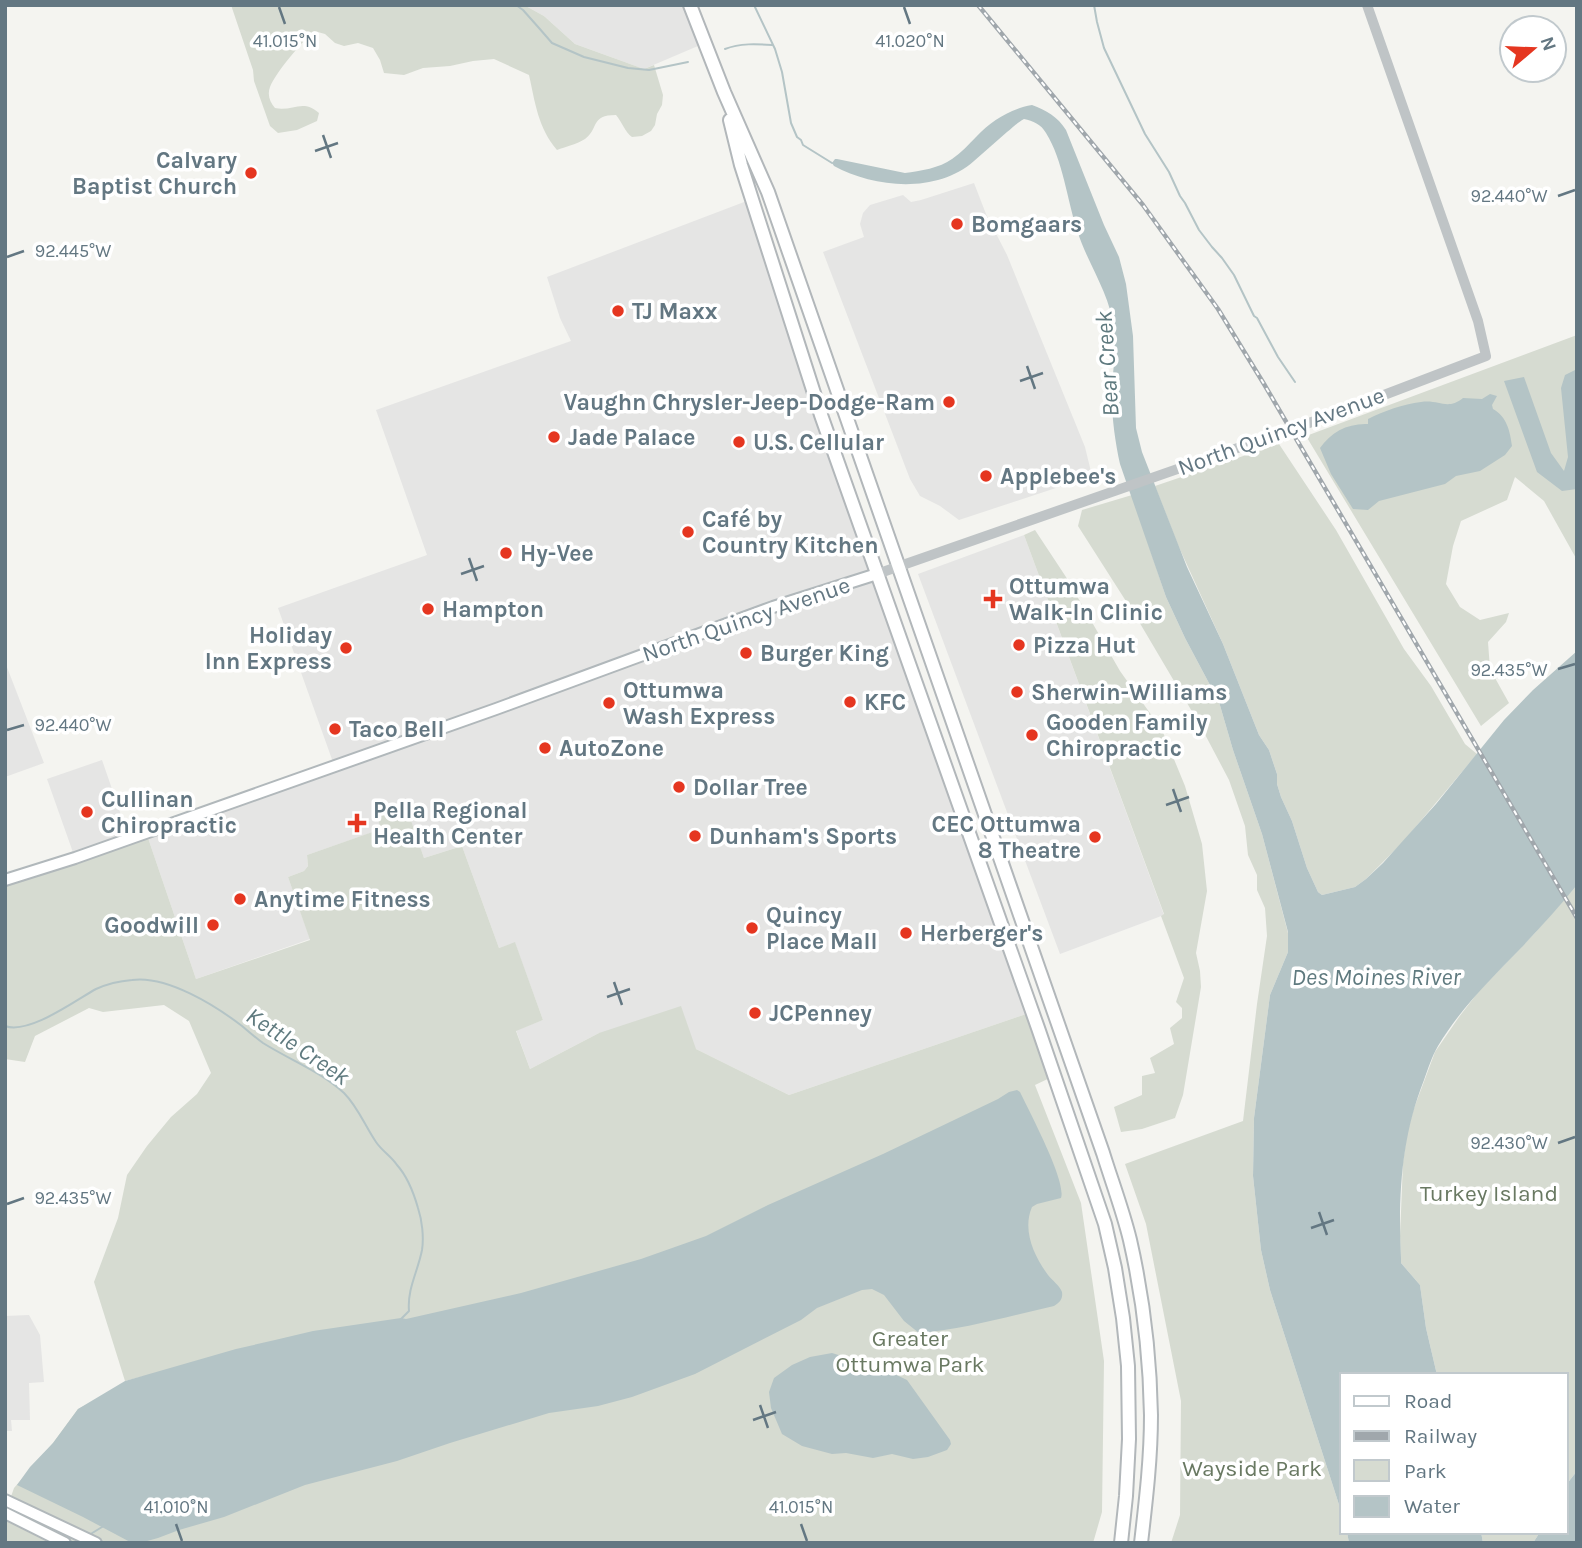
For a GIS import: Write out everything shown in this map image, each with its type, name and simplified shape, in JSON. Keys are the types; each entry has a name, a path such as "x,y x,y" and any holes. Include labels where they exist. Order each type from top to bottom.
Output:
{"main road":[{"path":"690,5 724,92 768,192 1099,1140 1129,1237 1140,1288 1147,1341 1151,1416 1142,1543"},
{"path":"724,92 741,165 821,415 1105,1224 1115,1268 1128,1366 1129,1439 1121,1543"},
{"name":"North Quincy Avenue","path":"5,880 75,858 496,709 773,607 877,574"},
{"path":"5,1500 96,1543"},
{"path":"5,1513 65,1543"}],"street":[{"name":"North Quincy Avenue","path":"877,574 1329,416 1486,356 1478,321 1367,5"}],"shaded area":[{"path":"524,5 690,5 705,43 644,69 575,44 544,16"},
{"path":"974,183 1007,255 1085,447 1092,476 959,520 920,496 910,479 823,252 864,237 860,224 863,213 870,205 903,195 911,202 921,200"},
{"path":"752,199 1032,1012 789,1095 696,1049 599,1033 530,1069 516,1030 543,1020 515,943 499,948 462,846 424,858 406,807 382,829 307,855 308,866 304,871 288,877 310,939 196,979 146,832 334,765 278,608 427,555 376,410 571,341 560,318 547,277"},
{"path":"1024,535 1164,915 1060,954 918,574"},
{"path":"5,662 44,763 5,777"},
{"path":"102,760 129,838 75,858 47,779"},
{"path":"29,1315 40,1335 44,1382 29,1383 30,1420 11,1420 12,1431 5,1431 5,1316"}],"green space":[{"path":"231,5 524,5 544,16 575,44 644,69 654,65 663,95 662,105 655,125 642,136 632,137 616,115 608,116 598,120 585,139 557,150 541,124 529,75 494,59 423,68 404,75 384,73 373,48 358,43 344,46 335,43 325,34 314,31 283,66 269,93 275,108 308,106 319,113 317,121 297,130 278,133 270,126"},
{"path":"1577,335 1577,560 1544,501 1515,477 1507,500 1461,521 1453,546 1446,584 1460,607 1480,620 1509,613 1506,622 1488,642 1490,669 1509,703 1481,726 1306,436"},
{"path":"1279,444 1336,530 1404,649 1431,686 1465,744 1477,754 1403,842 1366,879 1355,887 1322,895 1307,868 1281,797 1269,750 1259,735 1155,486"},
{"name":"Wayside Park","path":"1132,495 1166,597 1219,702 1262,834 1288,933 1288,952 1270,995 1254,1118 1253,1176 1261,1250 1270,1290 1340,1508 1340,1534 1347,1534 1349,1543 1171,1543 1180,1515 1181,1401 1146,1224 1125,1164 1243,1121 1267,936 1265,908 1257,890 1257,875 1248,855 1245,826 1229,780 1138,620 1078,526 1082,510"},
{"path":"1035,530 1066,577 1120,671 1162,730 1185,786 1202,844 1207,891 1196,953 1201,987 1183,1095 1175,1118 1142,1129 1121,1132 1114,1107 1142,1095 1142,1076 1155,1073 1150,1058 1174,1044 1170,1028 1182,1018 1182,1008 1176,1002 1184,978 1161,916 1164,914 1024,535"},
{"name":"Greater Ottumwa Park","path":"406,806 424,858 462,846 499,948 515,942 543,1020 516,1031 530,1069 599,1033 681,1006 696,1049 789,1095 1032,1012 1054,1076 1035,1085 1081,1203 1104,1361 1102,1512 1093,1543 5,1543 5,1514 14,1488 78,1409 144,1376 125,1381 94,1282 118,1218 127,1175 147,1146 171,1117 197,1094 211,1073 189,1021 164,1005 103,1012 89,1008 35,1036 25,1062 5,1059 5,880 146,832 196,979 310,940 288,877 304,871 308,866 307,855 381,829 377,816"},
{"name":"Turkey Island","path":"1577,885 1577,1471 1568,1482 1568,1373 1437,1373 1420,1285 1401,1263 1403,1162 1407,1134 1435,1052 1479,991"},
{"path":"1481,1534 1539,1534 1533,1543 1483,1543"}],"water":[{"name":"Des Moines River","path":"1032,105 1042,109 1059,121 1066,130 1119,257 1126,284 1133,336 1136,428 1142,452 1187,567 1223,644 1259,735 1269,750 1281,797 1318,892 1322,895 1355,887 1366,879 1436,804 1504,720 1577,651 1577,885 1466,1007 1447,1032 1430,1063 1416,1102 1406,1146 1400,1235 1401,1263 1420,1285 1437,1373 1340,1373 1340,1508 1270,1290 1261,1250 1253,1176 1254,1118 1270,995 1288,952 1288,932 1262,834 1219,702 1166,597 1120,464 1112,408 1115,345 1112,317 1077,230 1057,155 1042,127 1024,119 959,172 942,179 924,183 886,183 850,173 832,163 837,159 905,173 936,167 955,157 995,120 1016,109"},
{"path":"1577,369 1577,489 1562,491 1537,472 1504,381 1524,377 1551,453 1564,471 1568,457 1561,388 1565,375"},
{"path":"1490,394 1497,396 1492,405 1493,409 1505,420 1510,435 1512,446 1505,455 1480,471 1456,476 1445,484 1379,501 1368,510 1353,509 1331,474 1320,448 1329,437 1347,427 1368,424 1368,419 1401,406 1427,402 1452,404 1463,398 1482,399"},
{"path":"1017,1090 1046,1146 1061,1190 1061,1198 1032,1207 1028,1225 1038,1260 1062,1292 1061,1300 1054,1306 970,1325 919,1333 904,1321 884,1295 872,1289 862,1290 817,1308 801,1320 695,1374 632,1397 598,1406 549,1413 397,1461 305,1485 224,1517 140,1543 132,1543 17,1485 78,1409 125,1381 236,1349 313,1331 406,1319 521,1293 641,1259 706,1236"},
{"path":"832,1353 886,1370 907,1380 950,1440 951,1444 947,1450 913,1459 892,1454 873,1458 846,1453 832,1454 802,1446 782,1434 771,1408 769,1392 774,1378 792,1365 810,1357"},
{"path":"1577,1471 1577,1543 1533,1543 1539,1534 1568,1534 1568,1482"},
{"path":"1347,1534 1481,1534 1483,1543 1349,1543"}],"waterway":[{"path":"516,5 552,43 584,57 628,68 649,70 688,62"},
{"name":"Bear Creek","path":"754,5 775,49 791,123 797,137 803,145 832,163"},
{"path":"1094,5 1104,48 1145,134 1169,172 1199,230 1234,275 1254,316 1295,382"},
{"path":"725,49 754,44 772,45"},
{"name":"Kettle Creek","path":"5,1026 27,1026 109,984 132,980 160,982 205,1001 263,1043 335,1085 349,1098 376,1142 404,1174 422,1223 422,1250 411,1288 409,1311 401,1319"},
{"path":"89,1535 102,1527"}],"railway":[{"path":"978,5 1143,205 1218,309 1577,918"}],"place":[{"name":"Calvary Baptist Church","path":"251,173"},
{"name":"Bomgaars","path":"957,224"},
{"name":"TJ Maxx","path":"618,311"},
{"name":"Vaughn Chrysler-Jeep-Dodge-Ram","path":"949,402"},
{"name":"Jade Palace","path":"554,437"},
{"name":"U.S. Cellular","path":"739,442"},
{"name":"Applebee's","path":"986,476"},
{"name":"Café by Country Kitchen","path":"688,532"},
{"name":"Hy-Vee","path":"506,553"},
{"name":"Ottumwa Walk-In Clinic","path":"993,599"},
{"name":"Hampton","path":"428,609"},
{"name":"Pizza Hut","path":"1019,645"},
{"name":"Holiday Inn Express","path":"346,648"},
{"name":"Burger King","path":"746,653"},
{"name":"Sherwin-Williams","path":"1017,692"},
{"name":"KFC","path":"850,702"},
{"name":"Ottumwa Wash Express","path":"609,703"},
{"name":"Taco Bell","path":"335,729"},
{"name":"Gooden Family Chiropractic","path":"1032,735"},
{"name":"AutoZone","path":"545,748"},
{"name":"Dollar Tree","path":"679,787"},
{"name":"Cullinan Chiropractic","path":"87,812"},
{"name":"Pella Regional Health Center","path":"357,823"},
{"name":"Dunham's Sports","path":"695,836"},
{"name":"CEC Ottumwa 8 Theatre","path":"1095,837"},
{"name":"Anytime Fitness","path":"240,899"},
{"name":"Goodwill","path":"213,925"},
{"name":"Quincy Place Mall","path":"752,928"},
{"name":"Herberger's","path":"906,933"},
{"name":"JCPenney","path":"755,1013"}]}
